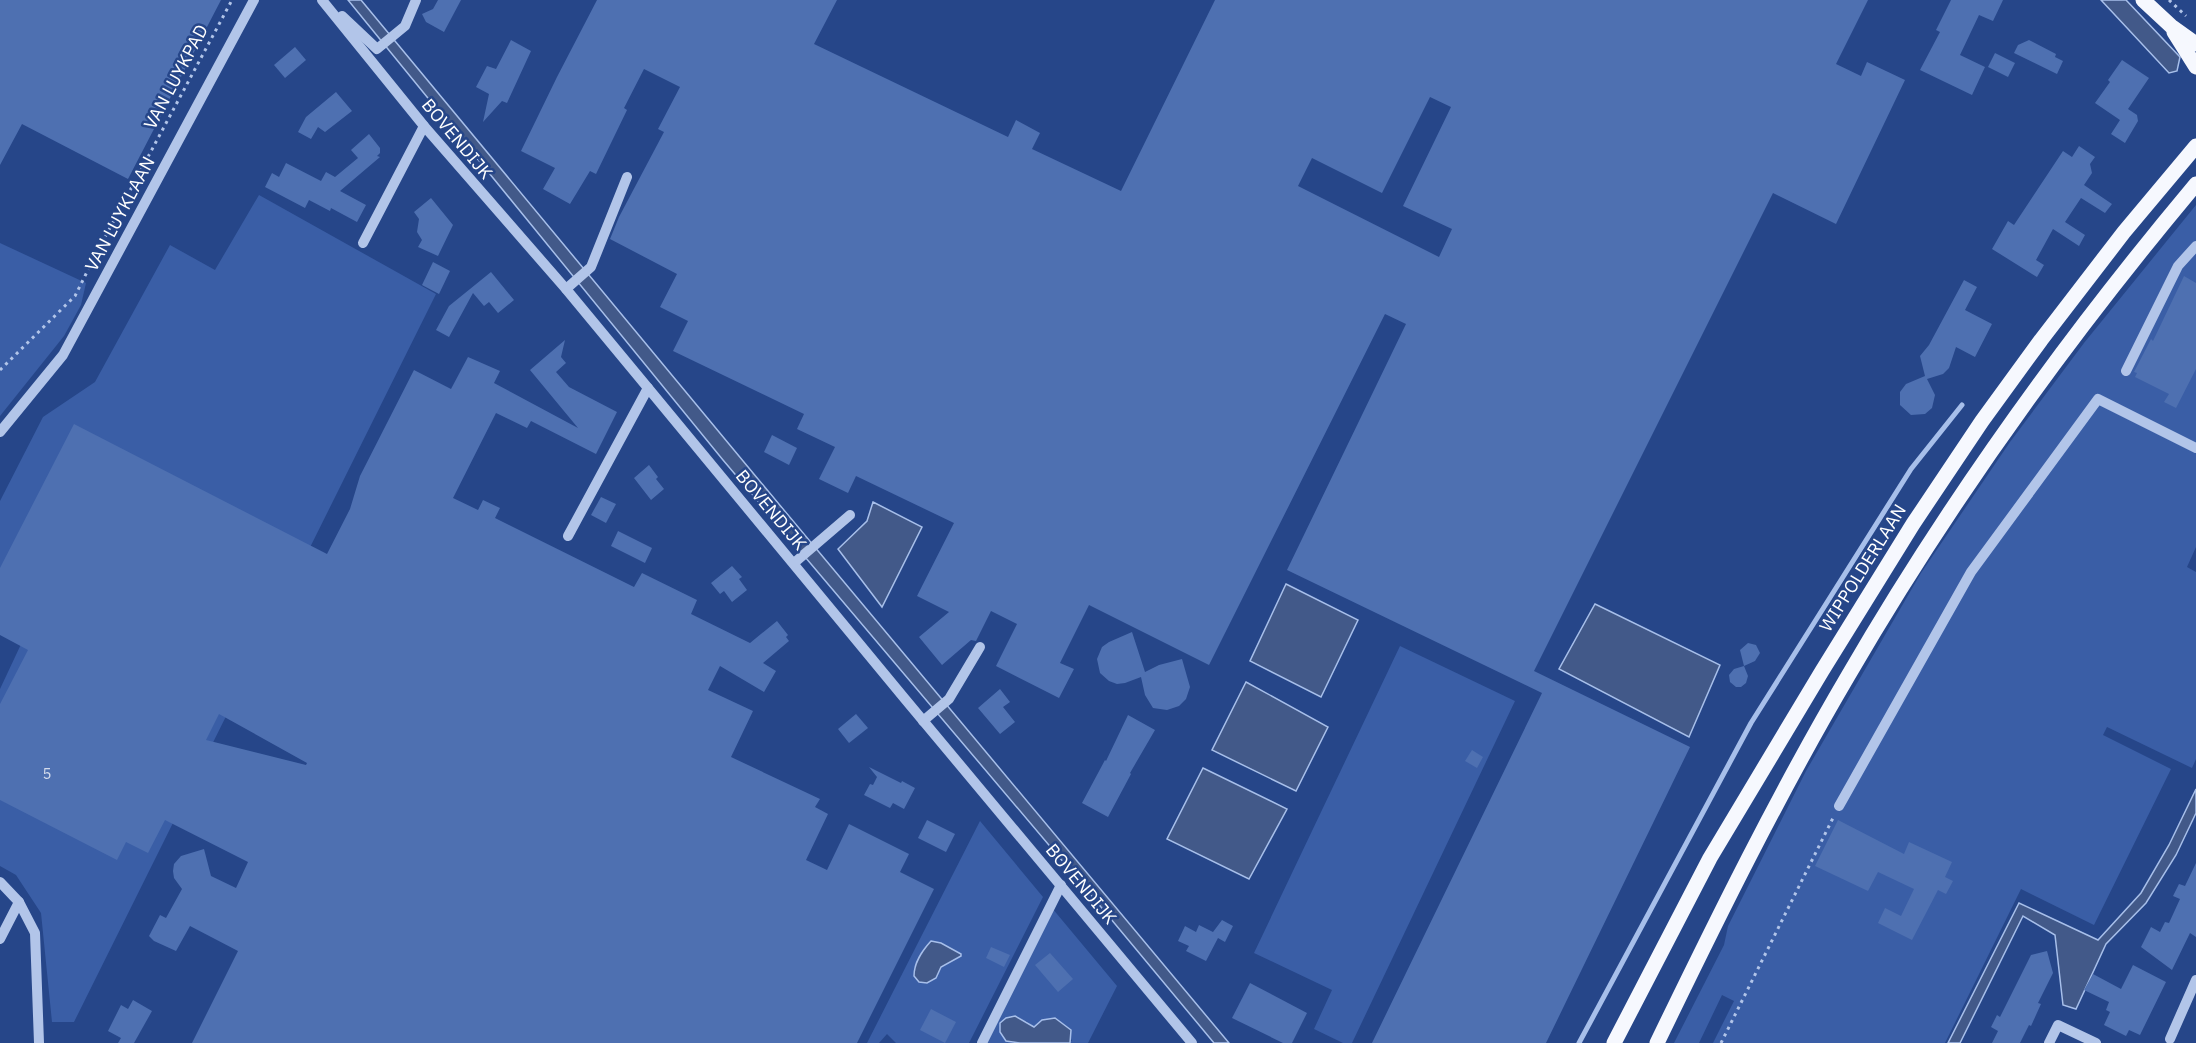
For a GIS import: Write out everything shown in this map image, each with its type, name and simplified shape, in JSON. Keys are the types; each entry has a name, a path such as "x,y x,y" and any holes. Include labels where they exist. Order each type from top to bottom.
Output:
{"main road":[{"path":"2143,0 2171,26 2196,44"},
{"path":"2171,26 2196,67"},
{"name":"WIPPOLDERLAAN","path":"1614,1043 1710,858 1913,524 2040,340 2124,232 2196,146"},
{"path":"1657,1043 1741,870 1847,676 1902,587 2003,434 2062,352 2145,245 2196,184"}],"street":[{"name":"VAN LUYKLAAN","path":"0,432 63,355 254,0"},
{"path":"323,0 377,49 405,26 416,0"},
{"name":"BOVENDIJK","path":"323,0 424,126 569,287 648,388 927,717 1061,885 1192,1043"},
{"path":"363,243 424,126"},
{"path":"569,287 591,267 627,177"},
{"path":"2126,371 2178,266 2196,246"},
{"path":"568,536 648,388"},
{"path":"1839,807 1971,572 2098,399 2196,448"},
{"path":"797,561 850,514"},
{"path":"927,717 949,699 980,647"},
{"path":"0,882 19,902 35,933 39,1043"},
{"path":"982,1043 1061,885"},
{"path":"0,939 19,902"},
{"path":"2172,1042 2196,980"},
{"path":"2049,1043 2058,1025 2096,1043"}],"path":[{"name":"VAN LUYKPAD","path":"0,370 75,296 232,0"},
{"path":"2169,0 2189,19"},
{"path":"1721,1043 1839,807"}],"shaded area":[{"path":"348,0 361,0 1229,1043 1214,1043 723,460"},
{"path":"2101,0 2126,0 2180,57 2177,71 2169,73"},
{"path":"259,195 436,294 74,1022 52,1022 41,913 16,875 0,866 0,689 23,640 0,625 0,501 43,417 95,382 170,245 215,270"},
{"path":"2196,205 2196,547 2187,567 2196,572 2196,759 2192,768 2107,727 2103,735 2171,769 2094,925 2021,889 1945,1043 1713,1043 1734,1001 1722,995 1699,1043 1674,1043 1724,945 1728,926 1806,771 1921,573 2010,442 2084,343"},
{"path":"0,243 86,283 81,305 64,336 0,416"},
{"path":"873,502 922,527 882,607 838,549 867,521"},
{"path":"1286,584 1358,620 1321,697 1250,661"},
{"path":"1595,604 1720,665 1689,737 1559,669"},
{"path":"1400,646 1515,701 1352,1043 1343,1043 1314,1029 1332,990 1254,953"},
{"path":"1246,682 1328,727 1296,791 1212,750"},
{"path":"1203,768 1287,809 1249,879 1167,839"},
{"path":"2196,789 2196,813 2176,855 2146,903 2106,944 2076,1009 2063,1005 2055,935 2023,916 1960,1043 1948,1043 2019,903 2098,940 2141,893 2169,845"},
{"path":"980,821 1043,897 969,1043 896,1043 887,1034 879,1043 867,1043","holes":["929,943 960,956 941,967 936,978"]},
{"path":"1052,908 1117,986 1088,1043 1070,1043 1072,1040 1034,1027 1026,1021 1006,1040 1020,1043 984,1043"},
{"path":"931,941 941,943 961,956 941,967 936,978 927,983 919,982 914,976 915,966"},
{"path":"1015,1016 1034,1027 1042,1020 1055,1018 1071,1030 1070,1043 1006,1041 1000,1032 1000,1023 1006,1018"}],"building":[{"path":"0,0 221,0 128,179 22,124 0,165"},
{"path":"438,0 461,0 444,32 426,22 422,14 433,9"},
{"path":"597,0 837,0 814,44 1008,137 1016,120 1040,133 1032,149 1121,191 1215,0 1868,0 1836,64 1861,76 1867,62 1905,80 1836,224 1773,193 1534,671 1690,747 1546,1043 1372,1043 1542,693 1287,570 1406,324 1385,314 1209,665 1089,605 1060,663 1074,669 1059,698 996,666 1017,624 991,611 976,641 971,640 942,665 919,637 949,612 917,596 954,523 856,476 848,493 819,479 835,447 797,429 804,414 673,351 688,321 660,307 677,274 610,239 619,217 664,132 658,129 680,87 644,69 624,108 627,110 596,174 590,171 570,204 543,189 555,168 521,151","holes":["1430,97 1451,107 1403,206 1452,229 1439,257 1298,186 1312,158 1382,193"]},
{"path":"1951,0 2003,0 1993,21 1979,15 1960,55 1985,67 1972,95 1920,70 1940,32 1936,30"},
{"path":"511,40 531,51 507,103 502,101 483,122 489,94 476,87 487,66 496,69"},
{"path":"2029,40 2056,54 2055,57 2063,61 2057,74 2014,53 2018,45"},
{"path":"295,47 306,60 285,78 274,65"},
{"path":"1995,53 2015,63 2008,77 1988,67"},
{"path":"2122,60 2149,78 2128,109 2137,115 2138,121 2125,143 2111,134 2120,120 2095,103"},
{"path":"336,92 352,111 325,132 318,127 311,139 298,132 306,117"},
{"path":"369,134 380,148 377,156 380,157 340,191 366,205 357,222 331,208 330,211 309,200 305,208 265,187 272,173 279,177 286,163 321,181 326,172 335,177 358,158 351,150"},
{"path":"2079,146 2095,157 2090,164 2092,173 2084,185 2112,204 2105,213 2081,198 2065,222 2085,235 2079,246 2053,229 2036,260 2044,265 2037,277 1992,249 2008,221 2014,225 2063,151 2072,157"},
{"path":"431,198 453,225 438,256 418,247 422,240 417,232 419,219 414,212"},
{"path":"433,262 450,271 439,294 422,285"},
{"path":"491,272 514,300 498,313 489,302 484,306 473,293 449,337 436,330 449,306"},
{"path":"2184,276 2196,283 2196,369 2176,408 2164,402 2169,394 2135,377 2137,373 2134,372 2151,339 2153,341"},
{"path":"1964,280 1977,287 1965,310 1992,324 1975,357 1956,347 1949,368 1943,374 1927,379 1935,395 1932,408 1925,414 1911,415 1900,405 1900,392 1906,384 1925,376 1920,356 1929,345"},
{"path":"565,340 561,357 566,363 556,372 569,387 617,412 596,454 531,421 527,428 496,413 453,498 478,510 483,500 500,508 495,518 634,587 642,573 697,600 691,614 750,643 777,621 788,635 786,637 789,641 763,663 776,671 764,692 720,666 708,690 753,711 731,757 820,799 815,807 828,814 806,860 827,870 849,824 909,854 900,872 934,889 857,1043 192,1043 238,951 190,926 176,951 154,941 149,936 160,915 166,918 182,889 174,878 173,871 174,864 181,856 204,849 211,876 236,888 248,862 165,820 148,853 126,842 117,860 0,800 0,704 28,650 0,635 0,568 74,424 327,554 350,509 360,476 414,370 451,389 468,357 500,371 494,383 578,428 530,370","holes":["219,714 307,763 306,765 206,740"]},
{"path":"772,435 797,448 789,465 764,452"},
{"path":"649,465 664,489 651,500 634,478"},
{"path":"601,497 616,504 606,523 591,515"},
{"path":"618,531 652,548 645,563 611,546"},
{"path":"732,566 742,577 739,579 747,590 732,602 724,591 720,594 711,583"},
{"path":"1132,632 1145,672 1159,665 1182,659 1190,687 1186,699 1179,706 1167,710 1153,708 1145,695 1141,677 1117,684 1109,681 1100,673 1097,659 1102,647"},
{"path":"1748,643 1756,645 1760,653 1755,661 1744,666 1740,650"},
{"path":"1744,666 1748,676 1746,683 1741,687 1736,687 1730,682 1729,675 1734,669"},
{"path":"1000,689 1010,702 1003,707 1015,722 1000,734 978,708"},
{"path":"856,714 868,728 849,743 838,729"},
{"path":"1128,715 1155,730 1108,817 1082,803 1106,761"},
{"path":"1472,750 1483,757 1477,768 1465,761"},
{"path":"869,767 915,788 904,809 893,803 890,808 864,795 877,777"},
{"path":"927,820 955,834 946,852 918,838"},
{"path":"1838,820 1904,854 1909,842 1952,862 1945,877 1953,881 1946,894 1938,890 1912,940 1878,923 1885,908 1901,916 1914,889 1878,872 1868,891 1815,866"},
{"path":"2196,863 2196,937 2190,933 2172,970 2141,947 2151,927 2160,932 2165,922 2169,923 2180,899 2173,896 2179,884 2185,886"},
{"path":"1222,920 1233,926 1225,942 1218,938 1206,961 1186,951 1189,946 1178,941 1185,926 1196,932 1199,925 1213,932"},
{"path":"991,947 1010,955 1004,967 986,958"},
{"path":"2047,951 2053,973 2038,1003 2041,1004 2031,1026 2029,1025 2020,1043 1992,1043 1998,1031 1991,1027 1997,1015 2000,1017 2031,955"},
{"path":"1050,953 1073,979 1058,992 1035,965"},
{"path":"2133,965 2166,982 2140,1035 2129,1030 2126,1036 2104,1025 2110,1012 2106,1010 2109,1002 2084,990 2093,974 2121,989"},
{"path":"1250,983 1307,1013 1292,1043 1283,1043 1232,1018"},
{"path":"133,1000 152,1011 134,1043 118,1043 121,1038 108,1031 121,1005 128,1009"},
{"path":"931,1009 956,1022 945,1043 920,1030"}],"waterway":[{"path":"1579,1043 1751,723 1911,469 1962,405"}]}
